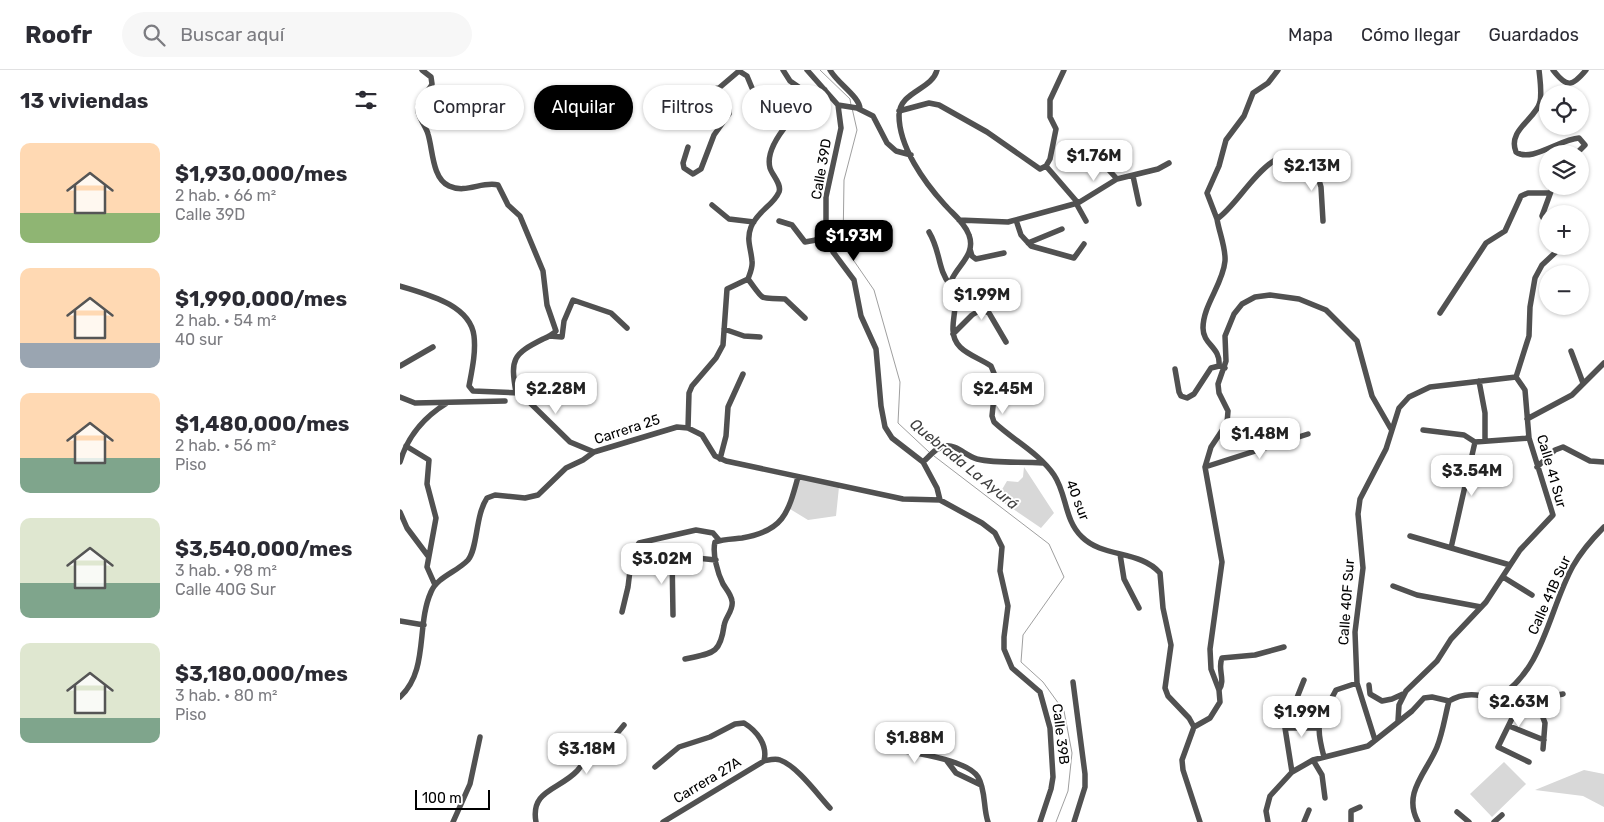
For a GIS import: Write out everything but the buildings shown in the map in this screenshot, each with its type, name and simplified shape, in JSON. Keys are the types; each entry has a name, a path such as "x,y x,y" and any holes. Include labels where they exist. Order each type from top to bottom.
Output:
{"street":[{"path":"422,70 431,77 432,84 418,103 418,110 428,134 432,158 442,178 448,186 456,188 472,189 493,184 498,185 508,205 520,216 543,271 547,304 556,326 556,331 526,347 516,357 512,373 516,392"},
{"path":"783,70 790,81 796,85"},
{"path":"807,70 820,85"},
{"path":"830,70 842,87 858,100 858,108"},
{"path":"937,70 931,81 906,99 899,111 901,132 911,155 938,196 959,220 969,235 972,256 976,259 1004,253"},
{"path":"899,111 929,103 939,105 988,132 1040,169 1046,166 1050,159 1056,129 1050,116 1050,100 1064,70"},
{"path":"1222,367 1218,353 1205,338 1203,332 1206,315 1225,261 1217,219 1207,193 1219,166 1226,140 1244,116 1254,93 1268,83 1278,70"},
{"path":"1539,70 1540,104 1519,130 1514,148 1516,152 1527,156 1539,151"},
{"path":"1553,70 1562,82 1568,84 1576,81 1586,70"},
{"path":"688,147 683,164 684,168 693,174 701,169 714,135 730,114 729,110 721,105 705,99 702,96 703,91 719,88 739,71 744,72 750,85"},
{"path":"831,97 838,105 858,108 873,116 887,143 896,151 911,155"},
{"name":"Calle 39D","path":"838,105 841,128 828,182 825,228 829,246 854,280 861,316 876,349 880,406 884,427 892,438 923,462"},
{"path":"748,279 752,262 748,239 756,216 772,202 779,191 779,185 770,167 771,153 784,130"},
{"path":"1554,145 1580,138 1585,145"},
{"path":"1086,145 1117,179"},
{"path":"1217,219 1226,213 1245,187 1263,169 1280,159 1294,155 1313,160 1321,187 1324,222"},
{"path":"959,220 994,222 1016,220 1076,203 1117,179 1133,176 1170,163"},
{"path":"1046,166 1076,203 1086,221"},
{"path":"1133,176 1139,204"},
{"path":"1440,313 1486,243 1505,231 1521,196 1528,193 1539,193"},
{"path":"712,205 729,219 754,222"},
{"path":"1016,220 1022,235 1028,243 1039,249 1072,258 1076,257 1084,244"},
{"path":"779,222 792,226 805,242 816,240 825,228"},
{"path":"1028,243 1062,229"},
{"path":"928,232 938,250 941,271 950,285 955,306 953,334"},
{"path":"950,285 970,248"},
{"path":"1485,440 1485,413 1479,381 1516,377 1529,336 1530,307 1535,278 1542,264 1552,255"},
{"path":"748,279 766,300 785,299 805,318"},
{"path":"748,279 727,289 721,352 689,393 688,428 702,435 720,459 903,499 940,500 937,488 923,462 938,448 952,446 970,457 982,460 1043,463"},
{"path":"400,286 440,300 465,318 474,334 470,386 473,391 516,392 524,395 570,442 594,452"},
{"path":"1200,822 1183,770 1184,749 1194,728 1215,713 1220,702 1219,690 1211,669 1210,649 1222,562 1205,467 1211,447 1227,423 1226,406 1218,389 1225,336 1234,314 1242,304 1255,297 1270,295 1286,296 1314,304 1326,310 1357,341 1372,396 1392,429"},
{"path":"549,336 562,337 564,321 574,300 611,314 627,328"},
{"path":"953,334 972,315 982,309 989,313 1006,342"},
{"path":"724,330 744,336 760,337"},
{"name":"40 sur","path":"953,334 963,351 991,366 995,372 994,422 1043,463 1055,477 1067,514 1080,536 1096,546 1149,562 1160,573 1163,608 1171,645 1166,688 1168,696 1189,718 1194,728"},
{"path":"400,366 416,354 433,347"},
{"path":"1571,351 1583,383"},
{"path":"1527,419 1572,395 1604,362"},
{"path":"1176,369 1179,392 1187,398 1194,394 1211,368 1222,367"},
{"path":"720,459 726,436 728,407 743,374"},
{"name":"Calle 41 Sur","path":"1398,721 1399,706 1406,691 1437,661 1451,639 1481,607 1520,550 1553,515 1529,438 1525,390 1516,377"},
{"name":"Calle 40F Sur","path":"1375,740 1357,684 1355,632 1363,568 1358,507 1369,479 1386,449 1399,408 1409,397 1418,391 1430,387 1479,381"},
{"path":"400,397 408,402 428,403 505,401"},
{"path":"400,462 415,430 430,414 449,402"},
{"path":"428,403 430,414"},
{"name":"Carrera 25","path":"435,586 464,564 471,555 477,522 487,498 494,495 525,498 538,495 556,475 594,452 624,445 669,428 688,428"},
{"path":"1423,430 1464,435 1475,442 1529,438"},
{"path":"1205,467 1308,434"},
{"path":"1451,548 1475,442"},
{"path":"400,698 409,687 416,671 429,596 435,586 428,574 428,556 436,518 427,484 429,460 406,446"},
{"path":"1537,467 1555,450 1563,447 1590,461 1604,462"},
{"path":"685,658 716,650 722,642 724,622 732,606 732,600 722,582 714,546 719,540 761,535 772,530 785,512 798,477"},
{"name":"Calle 39B","path":"940,500 982,523 1000,540 1002,547 1000,577 1008,606 1004,648 1012,668 1040,692 1050,728 1053,777 1040,822"},
{"path":"400,512 407,528 428,556"},
{"name":"Calle 41B Sur","path":"1499,697 1517,683 1548,630 1574,566 1604,527"},
{"path":"622,612 632,554 639,542 696,530 713,533 719,540"},
{"path":"1410,536 1510,565"},
{"path":"657,554 672,554 716,560"},
{"path":"672,554 673,616"},
{"path":"1120,554 1124,579 1139,608"},
{"path":"1502,577 1532,595"},
{"path":"1393,586 1424,597 1481,607"},
{"path":"400,620 424,625"},
{"path":"1219,690 1223,683 1220,663 1222,658 1255,655 1284,647"},
{"path":"1292,772 1285,728 1304,680"},
{"path":"1073,682 1085,774 1085,787 1074,822"},
{"path":"1324,757 1318,728 1324,709 1336,690 1357,684"},
{"path":"1369,685 1370,694 1382,701 1397,697 1406,691"},
{"path":"1410,822 1417,820 1414,786 1437,747 1449,701 1455,697 1476,694 1521,700 1563,694"},
{"path":"1268,822 1266,806 1272,792 1287,780 1292,772 1313,760 1362,748 1412,711 1424,698 1432,697 1449,701"},
{"path":"1536,699 1545,723 1543,749"},
{"path":"1521,700 1498,747 1529,762"},
{"path":"655,767 679,747 710,738 735,724 744,723 762,740 766,754 764,760 780,760 788,764 830,808"},
{"path":"536,822 535,810 539,798 577,771 591,747 610,742 624,724"},
{"path":"1508,726 1544,740"},
{"path":"1285,728 1318,728"},
{"path":"453,822 470,784 480,737"},
{"path":"888,748 947,761 968,768 978,777 982,785 988,822"},
{"name":"Carrera 27A","path":"663,822 764,760"},
{"path":"1313,760 1322,775 1325,798"},
{"path":"947,761 956,772 982,785"},
{"path":"1351,822 1351,811 1360,807"},
{"path":"1304,822 1309,810"},
{"path":"1457,812 1469,822"},
{"path":"1494,822 1502,815"}],"shaded area":[{"path":"1024,467 1054,513 1041,528 997,498 1007,481 1018,482 1023,477"},
{"path":"800,479 839,487 836,516 808,520 790,509"},
{"path":"1504,762 1526,784 1492,817 1470,794"},
{"path":"1584,770 1604,774 1604,807 1583,796 1535,790"}],"waterway":[{"name":"Quebrada La Ayurá","path":"820,70 850,99 851,105"},
{"name":"Quebrada La Ayurá","path":"852,108 857,130 844,180 843,245 874,290 900,382 898,423 929,452"},
{"name":"Quebrada La Ayurá","path":"934,456 1049,544 1064,577 1023,635 1021,662 1043,682 1064,711 1072,753 1068,791 1056,822"}]}
